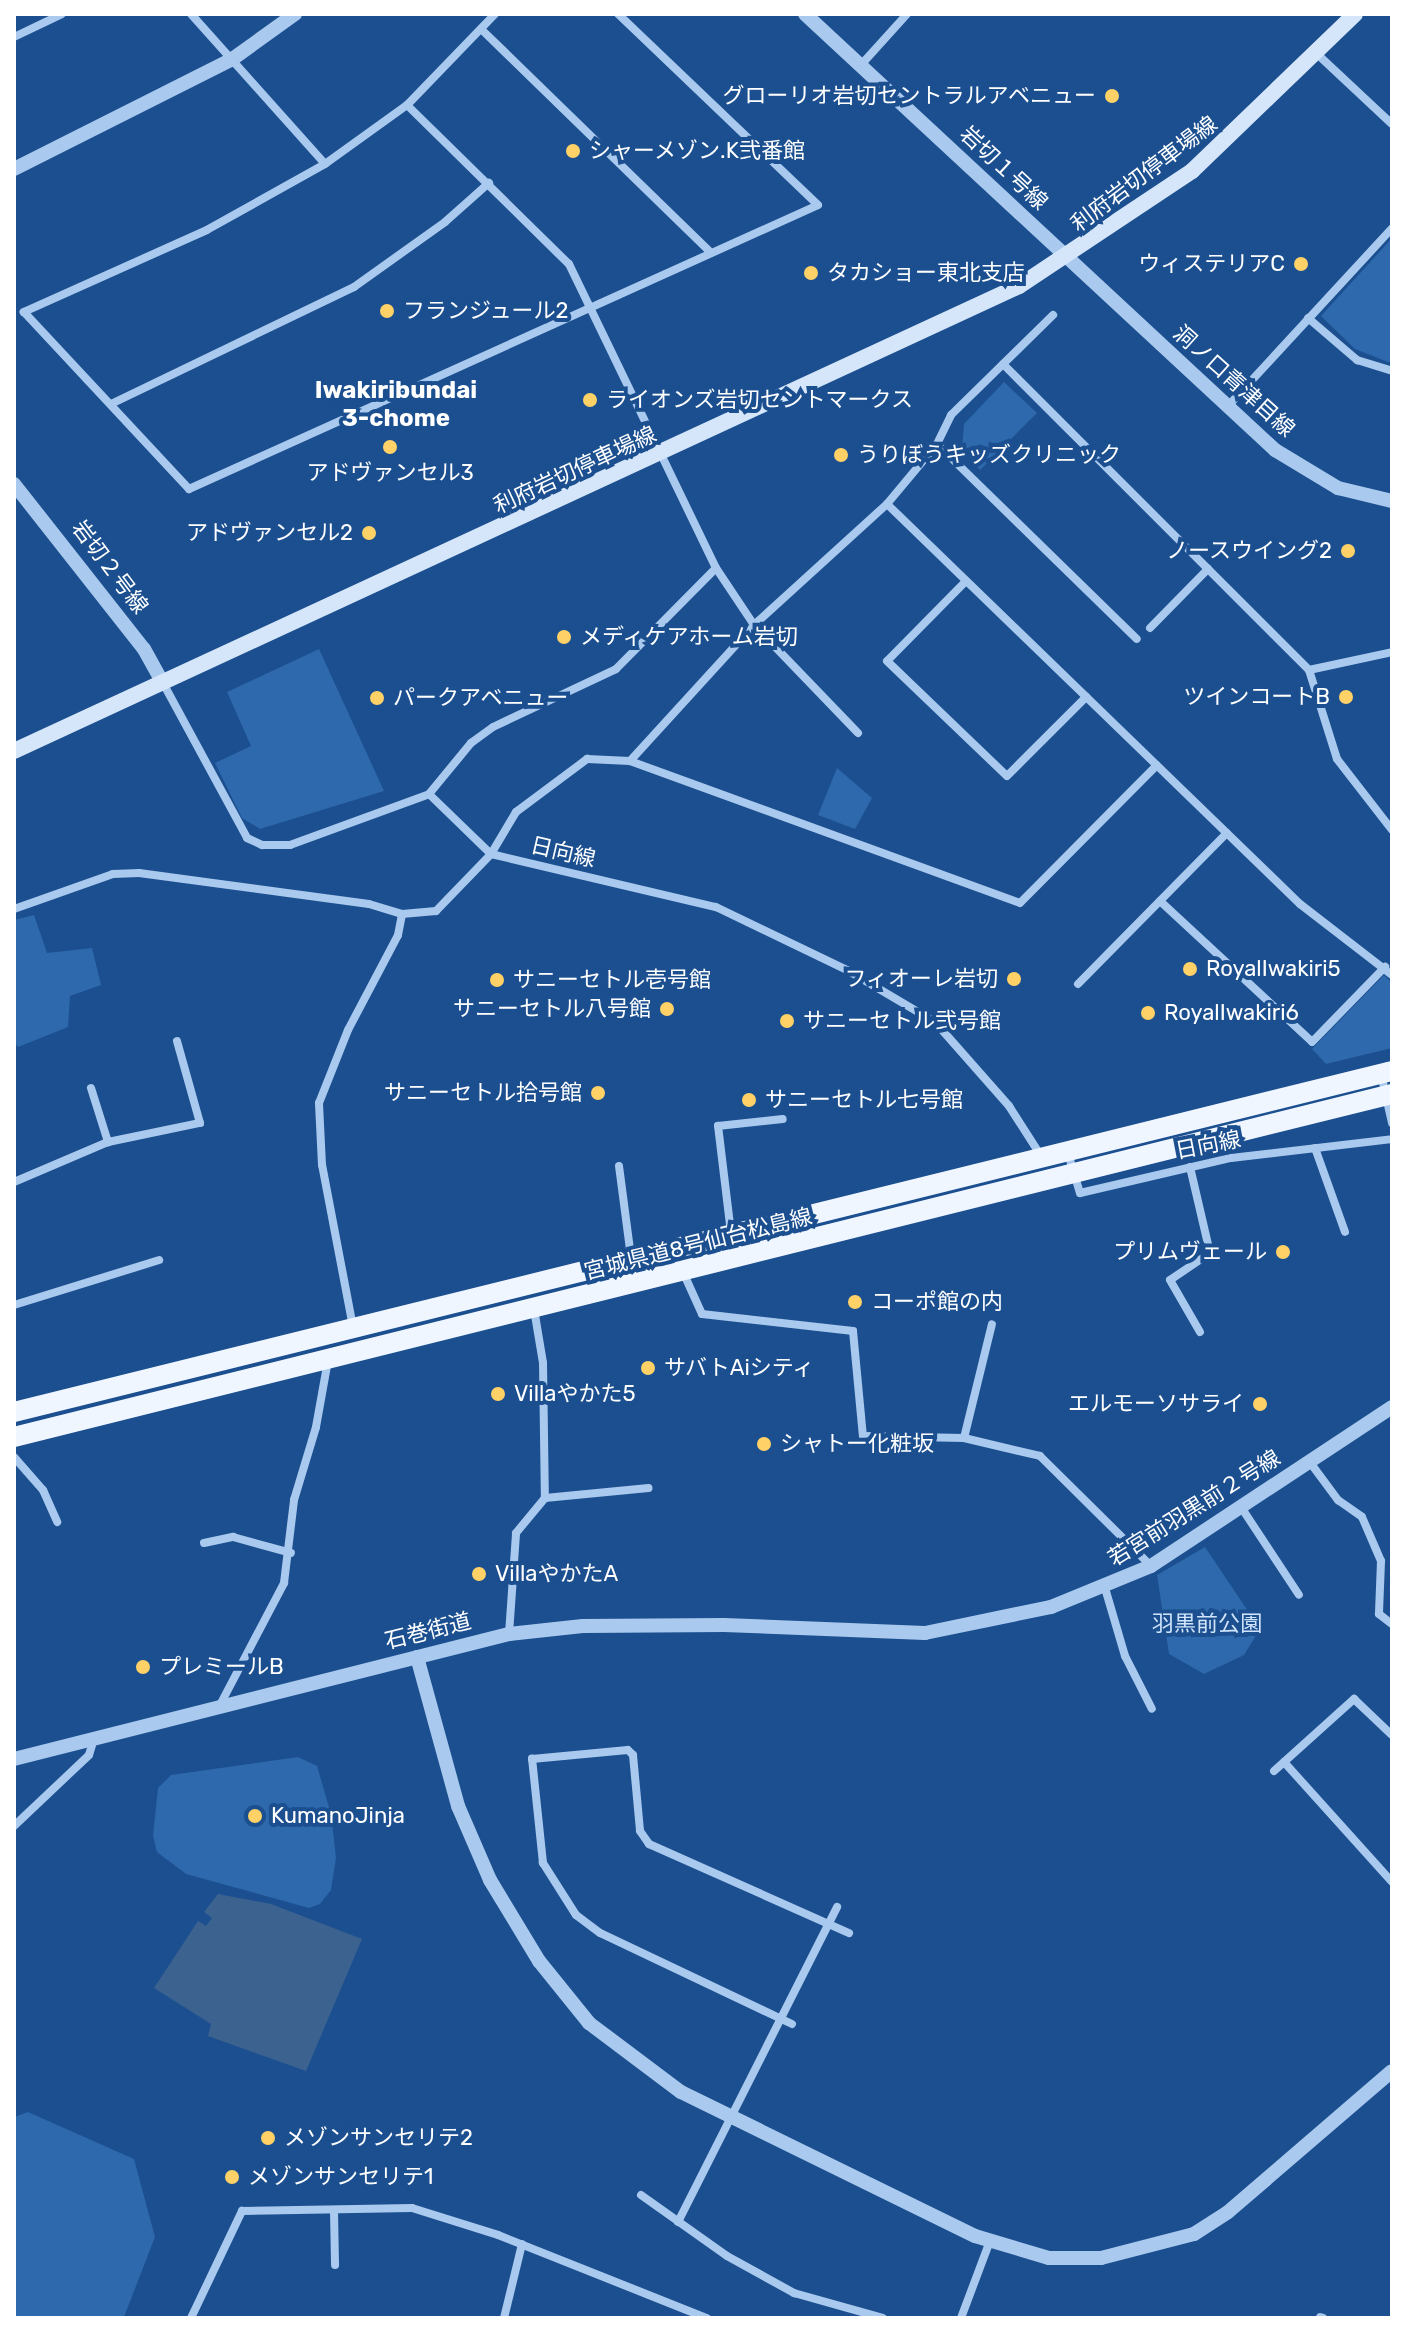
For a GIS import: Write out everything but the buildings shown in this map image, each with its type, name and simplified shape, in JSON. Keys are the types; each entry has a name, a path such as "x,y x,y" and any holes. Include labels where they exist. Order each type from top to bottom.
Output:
{"main road":[{"name":"利府岩切停車場線","path":"14,751 662,455 1019,286 1068,257 1192,171 1355,14"},
{"name":"宮城県道8号仙台松島線","path":"14,1412 1386,1072"},
{"name":"宮城県道8号仙台松島線","path":"14,1437 1389,1095"}],"street":[{"path":"14,37 50,17 62,14"},
{"path":"191,14 325,164"},
{"path":"14,169 231,60 295,14"},
{"path":"495,14 407,105 325,164 207,230 24,312 189,489 818,205 618,14"},
{"name":"岩切１号線","path":"805,14 1068,257"},
{"path":"860,66 907,14"},
{"path":"481,29 711,253"},
{"path":"1315,52 1392,124"},
{"path":"407,105 569,264 716,568 754,625 858,733"},
{"path":"111,404 354,287 445,222 489,183"},
{"path":"1228,406 1392,228"},
{"name":"洞ノ口青津目線","path":"1068,257 1228,406 1307,473 1338,488 1392,501"},
{"path":"630,761 754,625 887,504 937,444 951,415 1053,315"},
{"path":"1308,318 1357,360 1392,371"},
{"path":"1003,364 1309,670 1337,759 1392,830"},
{"path":"937,444 1137,639"},
{"name":"岩切２号線","path":"14,484 135,637 163,683"},
{"path":"887,504 1300,904 1392,975"},
{"path":"163,683 247,838 262,845 290,845 429,794 471,743 493,727 616,669 716,568"},
{"path":"1150,628 1208,569"},
{"path":"966,581 887,661 1007,776 1086,697"},
{"path":"1309,670 1392,652"},
{"path":"14,909 113,874 139,873 369,904 402,914 436,911 491,854 516,812 587,759 630,761 1020,903 1157,765"},
{"path":"429,794 491,854"},
{"path":"1078,984 1227,833"},
{"name":"日向線","path":"491,854 716,907 847,970 935,1022 1009,1106 1041,1156"},
{"path":"1160,901 1312,1042 1385,967"},
{"path":"353,1327 322,1165 319,1103 348,1030 398,935 402,914"},
{"path":"14,1182 108,1142 200,1123 177,1041"},
{"path":"1386,1072 1392,1123"},
{"path":"91,1088 108,1142"},
{"path":"731,1233 718,1126 783,1119"},
{"name":"日向線","path":"1073,1173 1080,1193 1190,1167 1392,1139"},
{"path":"1315,1148 1345,1232"},
{"path":"1066,1150 1073,1173"},
{"path":"619,1166 631,1258"},
{"path":"1190,1167 1210,1253 1170,1280 1200,1332"},
{"path":"14,1305 159,1260"},
{"path":"683,1272 702,1314 853,1331 863,1436 964,1438 1040,1456 1151,1566"},
{"path":"509,1634 516,1533 545,1498 543,1363 534,1309"},
{"path":"964,1438 992,1324"},
{"path":"220,1705 284,1583 291,1553 294,1500 316,1427 328,1360"},
{"name":"若宮前羽黒前２号線","path":"863,1631 925,1633 986,1623 1105,1588 1151,1566 1392,1407"},
{"path":"14,1457 43,1490 57,1522"},
{"path":"1309,1461 1338,1500 1362,1517 1381,1561 1379,1614 1392,1624"},
{"path":"545,1498 649,1488"},
{"path":"1241,1507 1299,1595"},
{"path":"204,1543 233,1537 291,1553"},
{"path":"1105,1588 1125,1656 1152,1709"},
{"name":"石巻街道","path":"14,1759 509,1634 692,1625 863,1631"},
{"path":"417,1657 458,1806 490,1880 539,1961 589,2023 627,2056 727,2116 990,2241 1049,2258 1101,2258 1194,2234 1228,2212 1392,2071"},
{"path":"1274,1771 1354,1699 1392,1735"},
{"path":"14,1826 89,1755 94,1739"},
{"path":"792,2024 600,1933 576,1915 543,1863 532,1759 536,1754 628,1750 633,1755 640,1831 649,1844 849,1933"},
{"path":"1284,1762 1392,1882"},
{"path":"678,2222 727,2116 831,1926 837,1907"},
{"path":"641,2195 727,2256 794,2293 883,2318"},
{"path":"191,2318 242,2211 419,2209 522,2244 707,2318"},
{"path":"334,2211 335,2265"},
{"path":"961,2318 990,2241"},
{"path":"504,2318 522,2244"}],"green space":[{"path":"1392,238 1392,362 1388,362 1355,349 1321,316"},
{"path":"1004,382 1037,413 980,470 962,450 964,424"},
{"path":"319,649 384,791 260,829 242,818 215,763 251,746 227,692"},
{"path":"837,768 872,798 855,829 818,815"},
{"path":"34,915 47,953 92,948 101,985 70,996 68,1027 18,1047 14,1042 14,920"},
{"path":"1384,975 1392,983 1392,1048 1326,1064 1312,1049"},
{"name":"羽黒前公園","path":"1205,1547 1260,1629 1244,1655 1204,1674 1169,1654 1157,1575"},
{"path":"298,1757 317,1766 331,1814 336,1858 331,1890 320,1904 309,1908 186,1874 157,1852 153,1836 158,1788 171,1775"},
{"path":"28,2112 134,2159 155,2237 124,2317 14,2318 14,2117"}],"shaded area":[{"path":"218,1894 271,1904 362,1939 306,2071 208,2036 211,2024 154,1988 198,1921 206,1926 212,1918 204,1912"}],"place":[{"name":"グローリオ岩切セントラルアベニュー","path":"1112,96"},
{"name":"シャーメゾン.K弐番館","path":"573,151"},
{"name":"ウィステリアC","path":"1301,264"},
{"name":"タカショー東北支店","path":"811,273"},
{"name":"フランジュール2","path":"387,311"},
{"name":"ライオンズ岩切セントマークス","path":"590,400"},
{"name":"アドヴァンセル3","path":"390,447"},
{"name":"うりぼうキッズクリニック","path":"841,455"},
{"name":"アドヴァンセル2","path":"369,533"},
{"name":"ノースウイング2","path":"1348,551"},
{"name":"メディケアホーム岩切","path":"564,637"},
{"name":"ツインコートB","path":"1346,697"},
{"name":"パークアベニュー","path":"377,698"},
{"name":"RoyalIwakiri5","path":"1190,969"},
{"name":"フィオーレ岩切","path":"1014,979"},
{"name":"サニーセトル壱号館","path":"497,980"},
{"name":"サニーセトル八号館","path":"667,1009"},
{"name":"RoyalIwakiri6","path":"1148,1013"},
{"name":"サニーセトル弐号館","path":"787,1021"},
{"name":"サニーセトル拾号館","path":"598,1093"},
{"name":"サニーセトル七号館","path":"749,1100"},
{"name":"プリムヴェール","path":"1283,1252"},
{"name":"コーポ館の内","path":"855,1302"},
{"name":"サバトAiシティ","path":"648,1368"},
{"name":"Villaやかた5","path":"498,1394"},
{"name":"エルモーソサライ","path":"1260,1404"},
{"name":"シャトー化粧坂","path":"764,1444"},
{"name":"VillaやかたA","path":"479,1574"},
{"name":"プレミールB","path":"143,1667"},
{"name":"KumanoJinja","path":"255,1816"},
{"name":"メゾンサンセリテ2","path":"268,2138"},
{"name":"メゾンサンセリテ1","path":"232,2177"}],"district":[{"name":"Iwakiribundai 3-chome","path":"396,405"}]}
